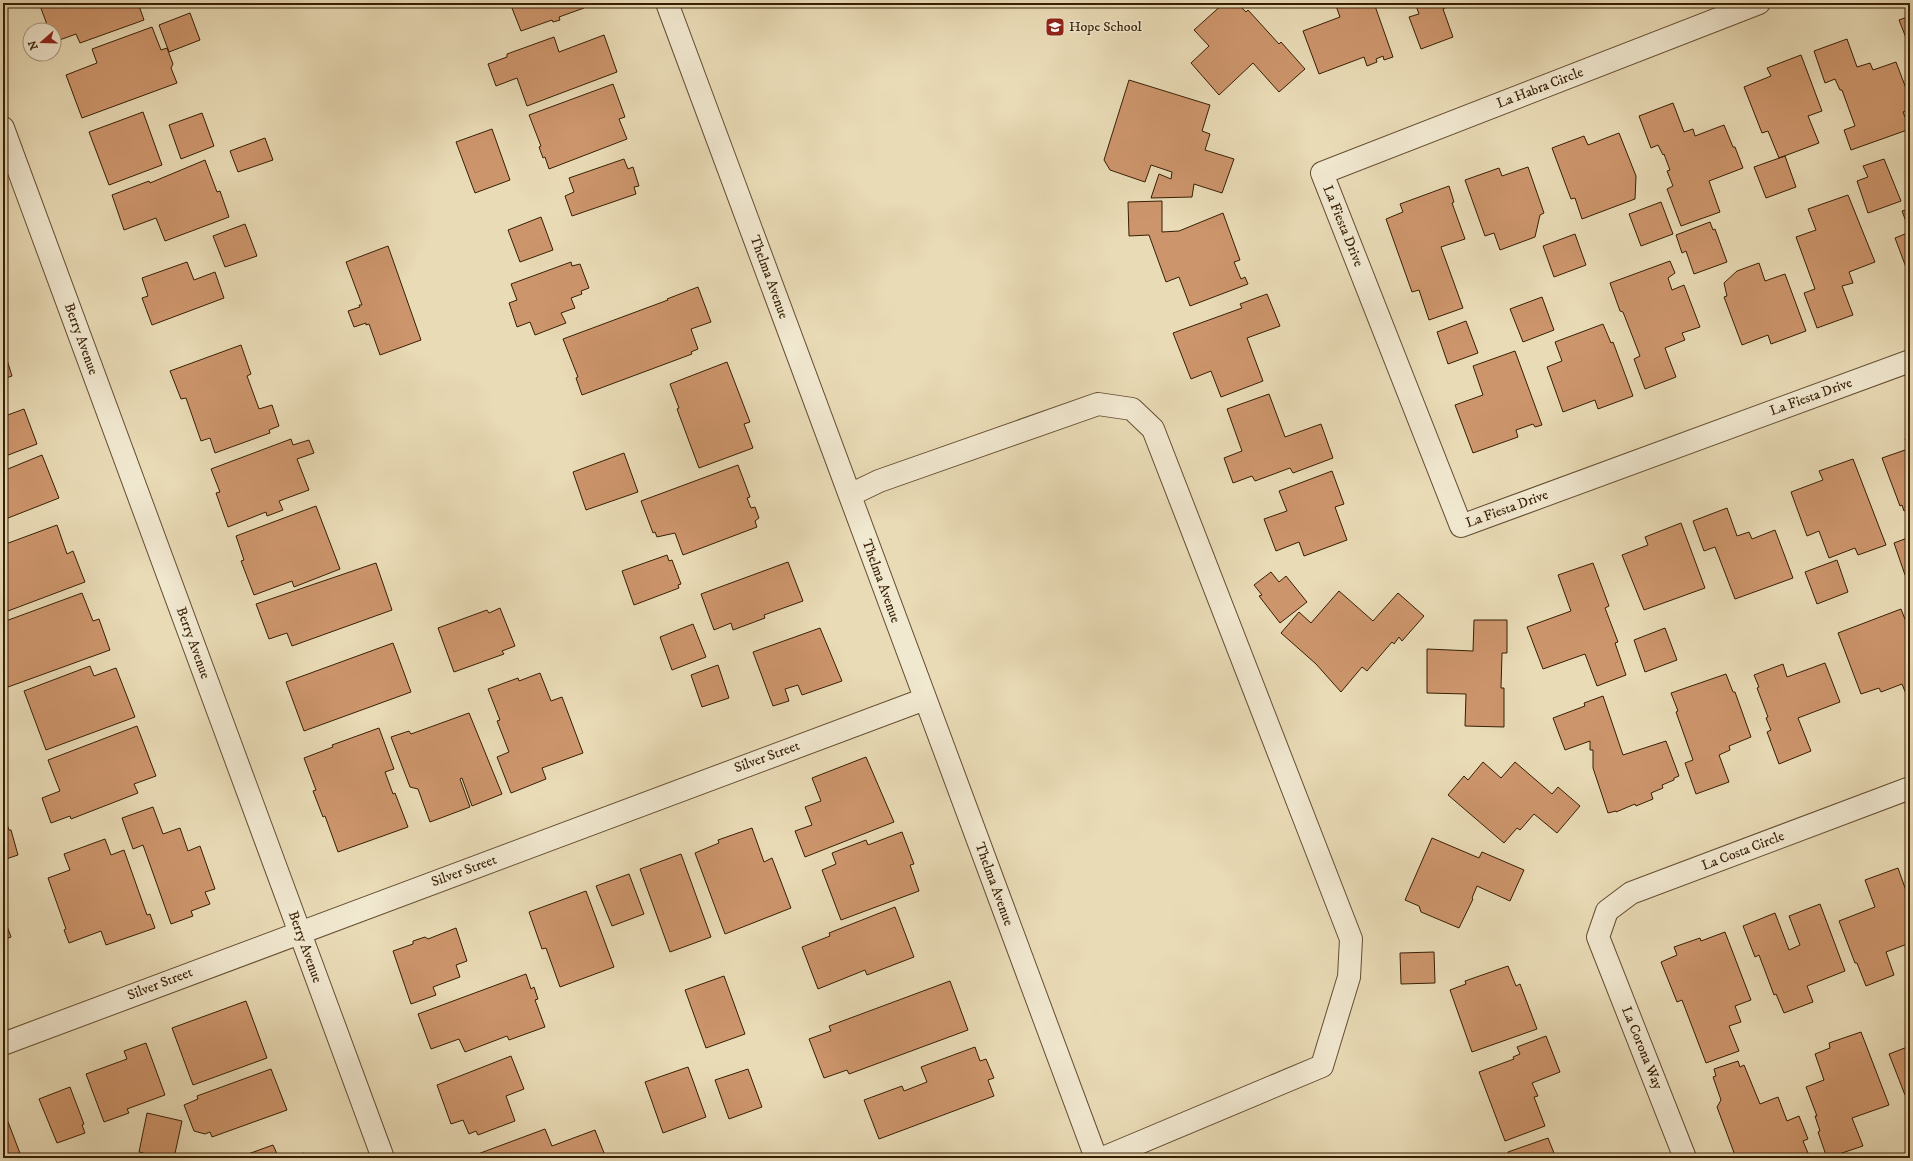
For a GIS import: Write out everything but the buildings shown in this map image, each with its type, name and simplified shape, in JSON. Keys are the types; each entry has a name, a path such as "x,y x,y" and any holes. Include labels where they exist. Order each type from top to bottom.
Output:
{"street":[{"name":"Thelma Avenue","path":"667,3 1096,1158"},
{"name":"La Habra Circle","path":"1322,173 1759,3"},
{"name":"Berry Avenue","path":"3,128 383,1158"},
{"name":"La Fiesta Drive","path":"1322,173 1461,526 1910,361"},
{"path":"850,494 886,478 1098,404 1132,409 1153,429 1351,939 1349,977 1322,1066 1103,1158"},
{"name":"Silver Street","path":"3,1044 925,699"},
{"name":"La Costa Circle","path":"1598,937 1607,911 1631,892 1910,788"},
{"name":"La Corona Way","path":"1598,937 1685,1158"}],"place":[{"name":"Hope School","path":"1055,27"}]}
